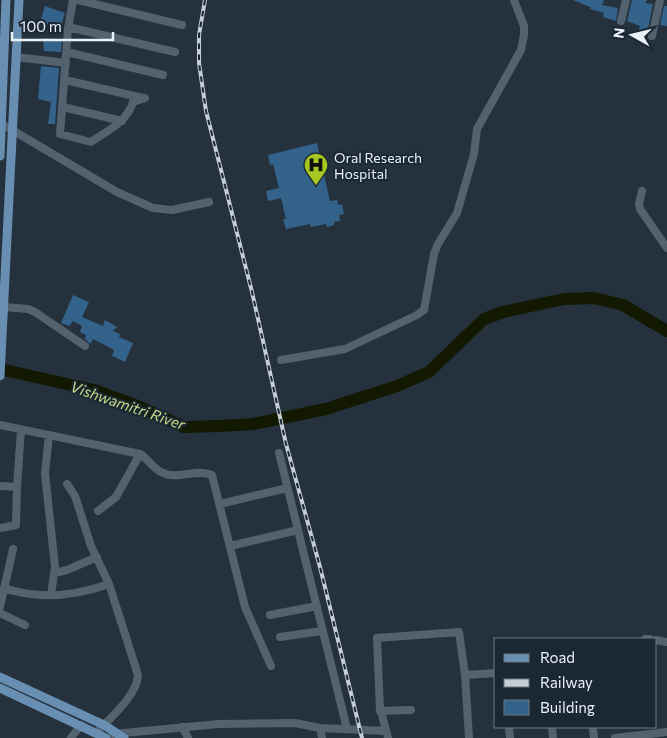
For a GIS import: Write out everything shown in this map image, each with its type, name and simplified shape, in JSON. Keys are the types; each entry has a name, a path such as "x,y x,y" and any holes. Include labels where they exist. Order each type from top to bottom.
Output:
{"main road":[{"path":"0,156 6,0"},
{"path":"0,376 18,0"},
{"path":"0,677 104,725 124,738"},
{"path":"0,688 101,736"}],"street":[{"path":"65,80 145,98 133,102 130,111 122,121 91,142 60,134 68,27 73,0"},
{"path":"78,0 182,25"},
{"path":"281,360 345,349 424,310 434,254 457,213 474,154 477,129 521,50 524,26 514,0"},
{"path":"621,21 626,0"},
{"path":"652,36 660,0"},
{"path":"68,27 175,52"},
{"path":"67,52 163,75"},
{"path":"16,57 66,63"},
{"path":"63,107 122,121"},
{"path":"2,124 117,192 153,208 172,210 209,202"},
{"path":"642,191 639,204 640,209 667,248"},
{"path":"4,307 28,309 85,346"},
{"path":"0,425 140,454 160,472 166,474 178,475 200,472 212,475 245,607 271,666"},
{"path":"0,528 16,525 21,430"},
{"path":"49,435 45,473 55,573 50,595"},
{"path":"279,453 347,729"},
{"path":"98,511 116,497 140,454"},
{"path":"67,484 75,496 83,524 109,584 138,675 138,682 130,697 104,725 101,736 182,726 295,723 320,728 347,729 387,735 381,711 377,638 459,632 465,675 469,738"},
{"path":"0,486 17,487"},
{"path":"220,504 287,488"},
{"path":"230,546 298,530"},
{"path":"0,607 13,549"},
{"path":"55,573 97,557"},
{"path":"4,588 23,594 50,595 81,593 109,584"},
{"path":"270,615 316,606"},
{"path":"0,613 25,625"},
{"path":"280,638 322,631"},
{"path":"465,675 494,673"},
{"path":"381,711 411,710"},
{"path":"71,738 80,725"},
{"path":"182,726 188,738"},
{"path":"320,728 322,738"},
{"path":"615,738 667,732"}],"building":[{"path":"573,0 604,0 602,5 618,8 616,21 603,17 604,13 590,9 590,7"},
{"path":"632,0 647,0 645,3 653,4 647,34 638,32 640,26 627,21"},
{"path":"45,6 65,13 60,29 40,22"},
{"path":"664,6 667,6 667,26 660,25"},
{"path":"43,38 62,40 61,52 44,51"},
{"path":"41,66 59,68 55,124 48,124 51,102 38,99"},
{"path":"317,143 330,201 337,200 338,205 342,204 344,214 339,215 340,221 334,222 334,225 327,227 326,224 311,227 310,224 286,229 283,219 286,219 281,198 268,201 266,191 279,188 273,164 270,165 268,155"},
{"path":"73,295 89,302 82,317 103,326 105,320 117,327 113,331 120,334 119,337 133,343 125,362 112,356 114,350 93,339 90,344 85,339 86,335 80,332 82,326 73,321 69,326 61,323"}],"waterway":[{"name":"Vishwamitri River","path":"0,369 94,390 140,407 184,427 219,426 253,424 326,409 397,386 429,372 484,319 503,312 564,299 594,298 623,305 667,331"}],"railway":[{"path":"205,0 199,35 199,63 206,111 252,292 286,444 320,567 362,738"}],"place":[{"name":"Oral Research Hospital","path":"316,186"}]}
